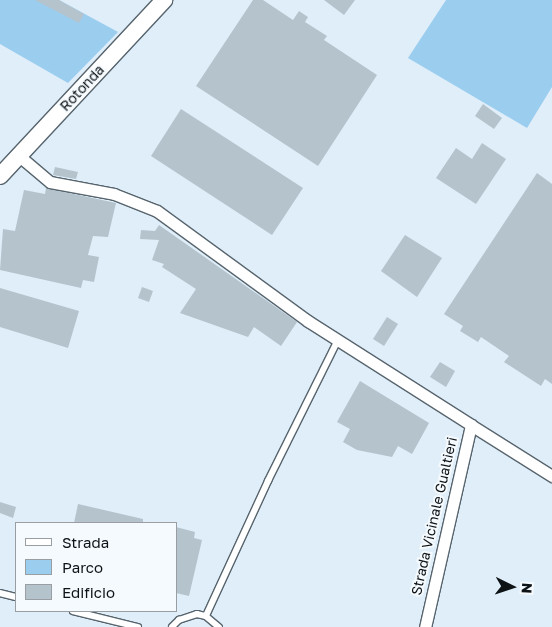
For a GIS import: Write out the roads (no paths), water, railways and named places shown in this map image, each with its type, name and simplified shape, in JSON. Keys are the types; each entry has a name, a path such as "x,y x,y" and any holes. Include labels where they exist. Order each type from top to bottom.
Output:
{"main road":[{"name":"Rotonda","path":"0,176 164,0"}],"street":[{"name":"Strada Vicinale Gualtieri","path":"18,155 50,182 114,194 157,212 308,321 471,426 425,627"},
{"path":"471,426 552,476"}],"lane":[{"path":"206,616 268,481 338,340"},
{"path":"0,593 15,597"},
{"path":"77,612 138,627"},
{"path":"172,627 187,616 206,616 219,627"}]}
